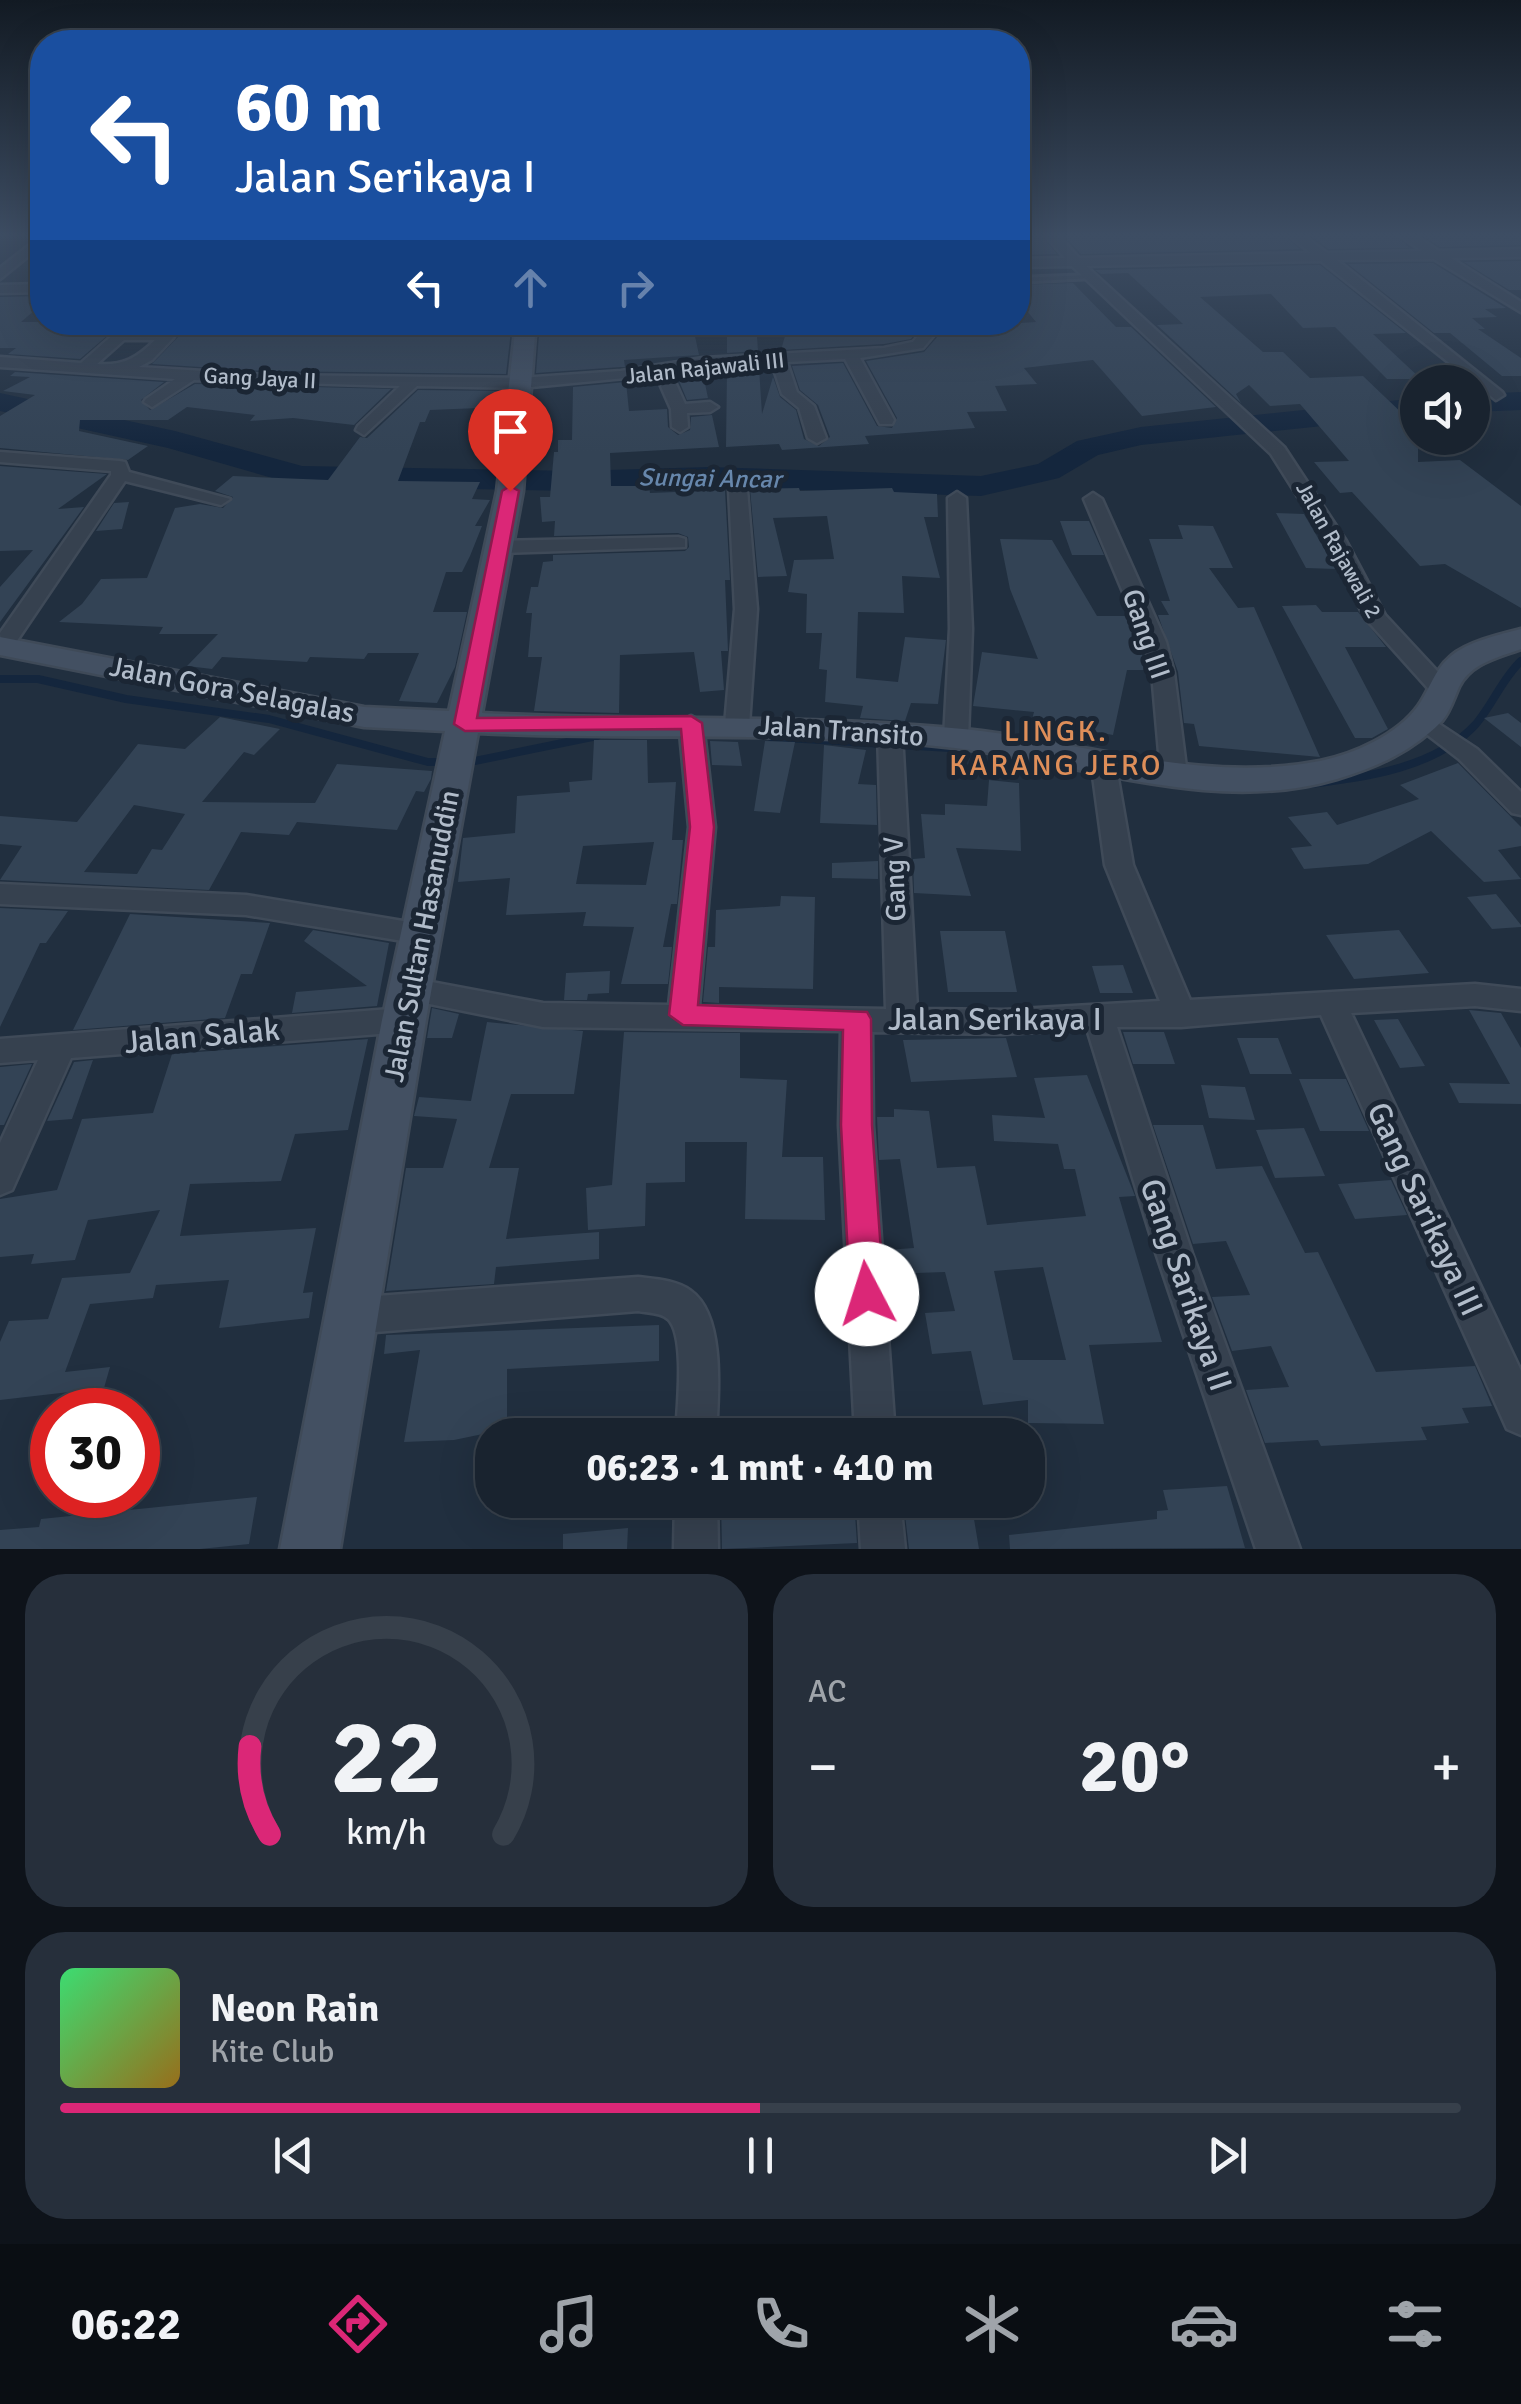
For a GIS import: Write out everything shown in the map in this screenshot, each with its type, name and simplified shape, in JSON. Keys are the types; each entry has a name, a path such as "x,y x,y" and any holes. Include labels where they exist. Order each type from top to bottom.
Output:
{"street":[{"name":"Jalan Rajawali 2","path":"1124,307 1259,430 1294,470 1376,618 1442,690"},
{"path":"1388,307 1496,395"},
{"path":"87,364 121,336 168,335 147,357 128,366"},
{"name":"Jalan Sultan Hasanuddin","path":"310,1549 407,1004 500,547 512,476 525,335"},
{"name":"Jalan Rajawali III","path":"520,378 851,355 921,335"},
{"path":"851,355 886,420"},
{"path":"778,360 790,394 806,406 817,438"},
{"name":"Gang Jaya II","path":"0,362 412,384 520,378"},
{"path":"662,370 680,418 710,407"},
{"path":"152,402 192,374"},
{"path":"364,430 412,384"},
{"path":"0,457 119,466 120,475 1,646"},
{"path":"120,475 221,499"},
{"path":"737,724 746,609 738,490"},
{"path":"956,738 961,654 957,498"},
{"name":"Gang III","path":"1093,499 1155,642 1164,673 1174,776"},
{"path":"500,547 678,544"},
{"name":"Jalan Transito","path":"459,750 737,724 890,741 956,738 1104,768 1250,779 1327,770 1388,749 1429,725 1442,690 1464,660 1521,638"},
{"name":"Jalan Gora Selagalas","path":"1,646 348,714 459,750"},
{"path":"1429,725 1468,754 1521,807"},
{"path":"683,1015 702,827 690,729"},
{"name":"Gang V","path":"890,741 902,1020"},
{"path":"1104,768 1120,865 1148,946 1180,1015"},
{"path":"0,894 246,905 421,934"},
{"name":"Jalan Serikaya I","path":"407,1004 543,1015 902,1020 1099,1019 1476,995 1521,1000"},
{"name":"Gang Sarikaya III","path":"1330,1002 1521,1415"},
{"name":"Jalan Salak","path":"0,1051 407,1004"},
{"path":"857,1019 857,1144 874,1418"},
{"name":"Gang Sarikaya II","path":"1099,1019 1174,1253 1278,1549"},
{"path":"0,1180 60,1047"},
{"path":"350,1316 638,1294 676,1301 690,1314 697,1349 696,1418"},
{"path":"696,1518 696,1549"},
{"path":"880,1518 883,1549"}],"building":[{"path":"0,307 30,307 30,314 21,322 30,322 30,335 108,335 80,359 8,354 16,348 0,348"},
{"path":"1030,307 1097,307 1116,327 1131,327 1216,407 1142,416 1093,360 1024,368 1037,384 995,386 1007,411 967,412 975,428 865,436 869,444 782,450 779,444 726,447 727,371 759,368 762,414 773,377 780,397 796,410 804,439 819,446 830,437 818,405 800,390 792,366 843,363 877,426 892,428 897,418 866,361 924,352 939,335 1030,335 1030,322 1036,322"},
{"path":"1165,307 1212,307 1263,352 1283,352 1310,378 1363,376 1400,411 1400,455 1418,455 1418,462 1460,460 1521,506 1521,608 1445,564 1420,566 1352,492 1340,493 1314,462 1349,461 1300,404 1270,406 1249,385 1236,394 1241,403 1157,325 1183,324"},
{"path":"1284,307 1373,307 1406,333 1373,334 1406,365 1400,365 1400,379 1387,379 1335,327 1303,328"},
{"path":"1402,307 1505,307 1485,309 1497,317 1472,318 1485,329 1478,329 1521,358 1521,376 1502,376 1450,333 1434,333"},
{"path":"510,335 506,374 266,371 152,364 178,337"},
{"path":"539,335 695,335 699,355 624,360 625,367 536,373"},
{"path":"727,335 757,335 758,351 727,353"},
{"path":"785,335 914,335 884,344 781,350"},
{"path":"15,372 164,382 141,400 150,410 195,384 391,389 354,425 293,418 250,421 255,415 187,407 168,420 80,420 79,431 148,446 128,460 0,448 0,416 35,395 3,391 30,377 10,376"},
{"path":"703,374 708,398 687,400 677,376"},
{"path":"626,382 629,411 667,409 668,427 678,435 690,430 691,417 712,415 719,447 610,453 611,486 649,486 650,493 725,490 730,580 725,580 728,651 721,651 724,690 700,692 694,652 620,655 619,713 534,711 542,657 528,657 532,613 526,613 531,587 538,587 543,562 553,561 553,555 685,551 689,547 688,537 678,533 554,536 555,521 542,522 540,497 550,497 558,440 572,440 573,387"},
{"path":"418,390 504,391 503,407 430,410 425,422 420,422 398,481 480,482 472,499 490,500 475,526 482,526 462,572 446,572 433,612 467,612 455,667 437,703 399,701 419,653 368,653 364,659 310,657 307,662 222,657 212,669 187,666 218,634 159,634 163,627 59,622 82,604 101,579 147,578 175,508 200,504 223,508 233,497 215,491 233,476 328,480 360,437 367,438"},
{"path":"0,466 107,474 58,509 84,507 0,622 0,587 33,550 0,551"},
{"path":"892,488 894,492 937,494 938,517 924,517 940,578 902,576 904,613 858,612 856,678 898,682 905,637 946,640 938,704 911,703 905,721 860,718 863,706 825,702 827,670 819,669 822,633 806,633 807,594 788,592 794,560 834,559 827,516 773,518 787,576 758,577 750,489"},
{"path":"129,502 122,529 96,531 114,503"},
{"path":"1276,513 1304,514 1336,569 1306,568"},
{"path":"1060,521 1089,521 1104,555 1072,555"},
{"path":"1178,525 1213,526 1233,568 1209,568 1238,608 1254,607 1320,757 1199,746 1194,724 1184,723 1178,672 1158,615 1169,615 1161,601 1170,601 1149,539 1183,539"},
{"path":"1000,539 1052,540 1097,616 1129,616 1147,670 1127,670 1113,735 1065,726 1062,738 1029,731 1034,712 973,706 982,652 1038,659 1010,589"},
{"path":"1316,605 1322,612 1358,612 1386,647 1345,647 1388,729 1372,738 1355,738 1282,606"},
{"path":"1508,713 1521,723 1521,747 1484,718"},
{"path":"220,717 280,729 254,755 244,752 202,802 315,803 337,764 432,771 424,792 416,791 397,830 297,822 289,835 241,832 209,890 0,880 22,846 0,844 0,816 77,822 138,744 185,749","holes":["134,805 185,814 162,850 152,849 137,874 84,872"]},
{"path":"594,740 647,740 648,783 676,782 672,840 683,840 677,904 671,904 663,947 672,947 668,984 621,984 634,927 583,926 586,912 506,915 510,878 458,882 463,838 515,833 517,796 570,792 569,782 592,780","holes":["654,842 646,885 576,884 583,846"]},
{"path":"710,741 738,742 742,766 712,765"},
{"path":"765,741 795,742 780,813 754,811"},
{"path":"824,745 866,750 858,784 876,785 877,825 820,823"},
{"path":"1458,763 1521,827 1521,846 1498,850 1521,879 1484,882 1431,831 1368,864 1304,869 1291,848 1312,846 1288,817 1327,812 1337,825 1419,799 1400,785"},
{"path":"989,780 1019,783 1021,851 956,848 971,896 914,893 913,859 925,858 921,814 945,815 945,804 987,806"},
{"path":"878,861 878,879 832,878 832,863"},
{"path":"1496,894 1521,927 1492,929 1467,897"},
{"path":"781,896 815,897 813,989 719,987 719,1003 703,1002 708,947 715,947 716,910 780,906"},
{"path":"0,908 68,911 46,943 40,943 0,1027"},
{"path":"130,914 270,923 252,974 241,974 225,1018 73,1030"},
{"path":"313,930 389,943 377,1006 292,1013 296,992 367,986 304,941"},
{"path":"1399,930 1429,973 1354,979 1326,935"},
{"path":"940,931 1005,931 1017,992 948,992"},
{"path":"1123,965 1133,993 1100,993 1092,966"},
{"path":"610,971 609,993 588,994 587,1000 564,1000 566,973"},
{"path":"432,1008 459,1014 452,1038 427,1038"},
{"path":"1469,1010 1501,1013 1521,1048 1521,1104 1459,1103 1449,1083 1510,1084"},
{"path":"1398,1019 1425,1066 1400,1068 1374,1020"},
{"path":"487,1022 583,1031 574,1094 511,1094 489,1168 519,1168 506,1239 599,1232 599,1259 496,1267 494,1284 386,1291 406,1168 443,1168 457,1119 414,1116 419,1097 471,1101"},
{"path":"624,1032 740,1033 740,1078 787,1080 782,1157 823,1157 825,1220 745,1219 747,1142 685,1142 685,1182 646,1183 645,1226 588,1230 586,1188 612,1185"},
{"path":"1123,1032 1164,1032 1175,1064 1133,1064"},
{"path":"1006,1038 1017,1077 911,1082 903,1040"},
{"path":"1237,1038 1278,1038 1292,1074 1250,1074"},
{"path":"368,1039 348,1130 295,1134 281,1181 190,1184 180,1236 316,1228 303,1293 313,1292 309,1318 219,1328 229,1280 156,1285 153,1298 90,1304 65,1372 110,1367 104,1388 30,1388 30,1397 0,1400 0,1342 9,1321 48,1319 62,1278 130,1273 160,1210 88,1220 75,1260 31,1264 34,1254 0,1257 0,1199 57,1190 82,1119 153,1113 172,1054"},
{"path":"93,1060 72,1119 47,1121 74,1062"},
{"path":"32,1064 4,1125 0,1125 0,1067"},
{"path":"1087,1075 1135,1196 1119,1197 1162,1342 1089,1345 1104,1424 1045,1423 1045,1418 1028,1418 1028,1400 983,1405 971,1351 932,1354 925,1313 955,1311 945,1272 887,1274 886,1250 914,1248 900,1159 879,1160 877,1117 894,1117 894,1109 929,1111 937,1168 975,1166 987,1225 1086,1216 1075,1169 1064,1169 1058,1144 994,1141 992,1115 1045,1118 1034,1078","holes":["1043,1267 1066,1360 1013,1360 994,1271"]},
{"path":"1299,1079 1346,1079 1369,1131 1320,1131"},
{"path":"1201,1085 1245,1087 1255,1120 1209,1118"},
{"path":"1153,1125 1203,1125 1216,1169 1262,1166 1305,1253 1318,1252 1376,1372 1475,1366 1492,1406 1462,1408 1469,1423 1421,1427 1427,1440 1321,1446 1318,1440 1265,1443 1246,1390 1289,1387 1271,1346 1232,1351 1212,1297 1250,1295 1226,1241 1193,1244"},
{"path":"1304,1128 1325,1176 1275,1178 1256,1130"},
{"path":"1391,1180 1407,1215 1355,1219 1338,1184"},
{"path":"659,1325 659,1361 507,1369 507,1418 475,1418 475,1436 404,1442 420,1350 384,1354 386,1335"},
{"path":"1227,1486 1245,1548 1010,1549 1009,1535 1157,1519 1157,1511 1168,1510 1163,1490"},
{"path":"257,1497 249,1544 200,1549 0,1549 0,1530 39,1527 41,1519 160,1518 160,1507"},
{"path":"721,1518 855,1518 857,1543 722,1549"},
{"path":"905,1518 974,1518 979,1549 909,1549"},
{"path":"628,1528 627,1549 563,1549 563,1534"}],"waterway":[{"path":"899,346 933,335"},
{"path":"651,367 683,360 781,354"},
{"path":"347,376 443,377"},
{"name":"Sungai Ancar","path":"1490,402 1521,401"},
{"name":"Sungai Ancar","path":"0,402 175,440 300,476 574,481 709,477 981,486 1048,471 1088,448 1141,436 1400,409"},
{"path":"1311,784 1377,774 1441,751 1476,724 1521,661"},
{"path":"0,679 38,679 126,699 269,719 428,762 446,762"},
{"path":"465,763 597,736"},
{"path":"771,737 966,749"}],"district":[{"name":"LINGK. KARANG JERO","path":"1056,748"}],"route":[{"path":"510,491 465,724 691,723 702,827 683,1015 857,1019 856,1125 867,1294"}]}
